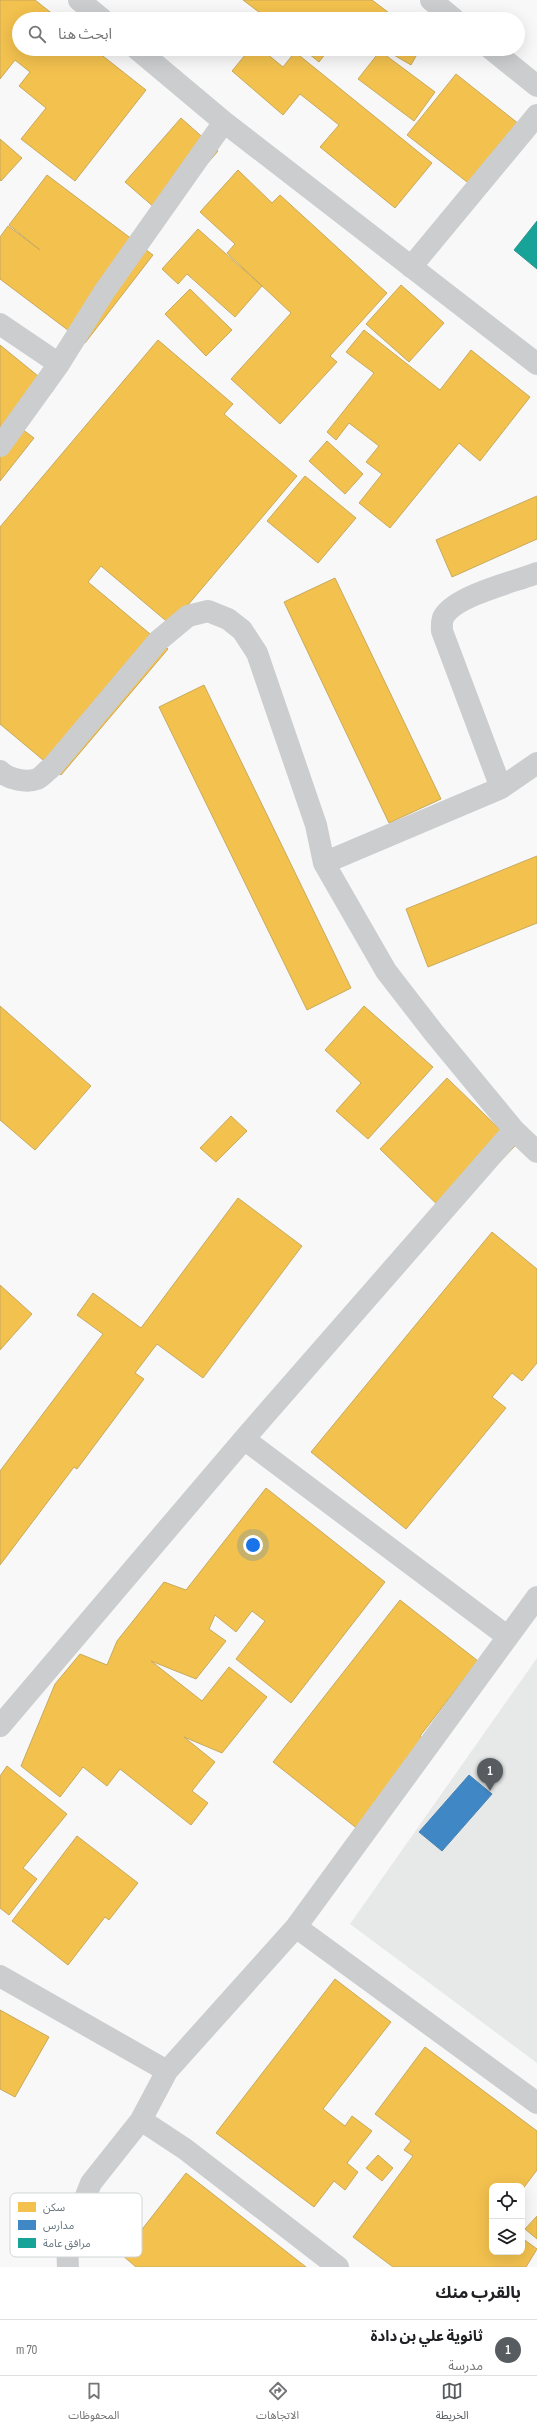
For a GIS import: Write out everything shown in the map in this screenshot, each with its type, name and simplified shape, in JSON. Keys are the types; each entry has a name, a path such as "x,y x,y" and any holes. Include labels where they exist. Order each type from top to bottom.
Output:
{"street":[{"path":"79,0 94,12"},
{"path":"431,0 446,12"},
{"path":"145,56 224,122 537,364"},
{"path":"500,56 537,86"},
{"path":"411,267 537,114"},
{"path":"0,446 59,364 104,292 224,122"},
{"path":"0,324 59,364"},
{"path":"501,788 442,631 442,621 445,614 473,595 536,577"},
{"path":"0,771 4,775 25,781 37,778 52,767 158,641 188,616 208,612 228,619 242,630 257,653 316,825 324,863 386,970 434,1033 514,1130 537,1152"},
{"path":"324,863 501,788 537,763"},
{"path":"0,1726 244,1439 514,1130"},
{"path":"244,1439 508,1637"},
{"path":"87,2193 91,2183 141,2120 167,2071 296,1927 537,1597"},
{"path":"296,1927 537,2103"},
{"path":"0,1976 167,2071"},
{"path":"141,2120 184,2149 338,2267"},
{"path":"68,2257 68,2267"}],"shaded area":[{"path":"537,1658 537,2063 350,1924"}],"building: سكن":[{"path":"0,0 35,0 50,12 12,12 12,56 103,56 146,90 75,181 21,139 46,108 19,86 30,72 15,60 0,79"},
{"path":"243,0 372,0 388,12 259,12"},
{"path":"244,56 270,56 283,67 292,56 300,56 432,163 395,208 320,147 339,125 300,94 283,115 232,71"},
{"path":"312,56 324,56 319,62"},
{"path":"376,56 387,56 435,92 414,121 358,79"},
{"path":"396,56 416,56 411,65"},
{"path":"456,74 524,128 476,189 407,135"},
{"path":"181,118 218,151 163,215 125,182"},
{"path":"0,139 22,158 1,181 0,180"},
{"path":"238,170 272,203 280,195 387,293 330,356 337,362 280,424 231,379 291,313 227,253 235,244 200,212"},
{"path":"47,175 153,255 85,343 0,279 0,237 8,226 40,250 9,225"},
{"path":"198,229 262,286 235,317 187,274 178,284 162,269"},
{"path":"401,285 444,323 409,362 366,324"},
{"path":"190,289 232,330 206,356 165,314"},
{"path":"364,330 440,390 471,350 530,397 480,461 459,443 390,528 359,503 382,474 366,462 379,446 349,423 336,440 327,432 374,373 346,352"},
{"path":"158,340 233,404 224,414 297,476 171,625 101,566 88,582 168,649 61,775 0,724 0,527"},
{"path":"0,345 54,389 22,429 34,438 0,481"},
{"path":"327,441 363,474 345,494 309,461"},
{"path":"305,476 356,518 318,563 267,521"},
{"path":"537,496 537,539 452,577 436,540"},
{"path":"335,578 441,799 389,823 284,602"},
{"path":"204,685 351,988 307,1010 159,707"},
{"path":"537,856 537,923 428,967 406,909"},
{"path":"0,1006 91,1086 35,1150 0,1120"},
{"path":"364,1006 433,1067 368,1139 336,1111 361,1083 325,1050"},
{"path":"447,1078 516,1145 448,1215 380,1149"},
{"path":"231,1116 247,1131 216,1162 200,1148"},
{"path":"238,1198 302,1246 203,1378 157,1344 135,1373 144,1379 77,1469 74,1467 0,1565 0,1471 103,1334 77,1315 93,1293 141,1328"},
{"path":"492,1232 537,1269 537,1363 522,1381 512,1373 492,1397 506,1408 406,1529 311,1452"},
{"path":"0,1285 32,1314 0,1350"},
{"path":"266,1488 385,1582 291,1703 236,1659 265,1621 252,1611 236,1632 215,1615 209,1629 226,1641 196,1679 151,1661 202,1701 229,1667 267,1697 222,1753 184,1737 215,1762 192,1791 208,1803 191,1825 120,1769 107,1786 83,1767 60,1797 21,1766 55,1684 80,1654 107,1665 117,1641 164,1582 186,1590"},
{"path":"400,1600 478,1661 420,1736 428,1742 359,1830 273,1762"},
{"path":"7,1766 67,1814 23,1868 37,1879 9,1915 0,1908 0,1776"},
{"path":"77,1836 138,1883 109,1920 105,1917 68,1965 12,1921"},
{"path":"335,1979 391,2022 323,2109 345,2126 352,2116 372,2131 347,2163 358,2172 345,2190 334,2181 314,2207 216,2133"},
{"path":"0,2010 49,2037 15,2097 0,2089"},
{"path":"425,2047 537,2131 537,2170 525,2186 525,2183 489,2183 489,2255 525,2255 525,2240 537,2249 526,2267 393,2267 353,2237 413,2156 404,2150 411,2141 375,2114"},
{"path":"378,2155 393,2168 382,2181 366,2168"},
{"path":"186,2173 306,2267 136,2267 124,2257 142,2257 142,2229"},
{"path":"537,2216 537,2239 525,2229"}],"building: مدارس":[{"path":"469,1775 492,1794 442,1851 419,1832"}],"building: مرافق عامة":[{"path":"537,221 537,269 514,250"}],"place":[{"name":"ثانوية علي بن دادة","path":"490,1791"}]}
